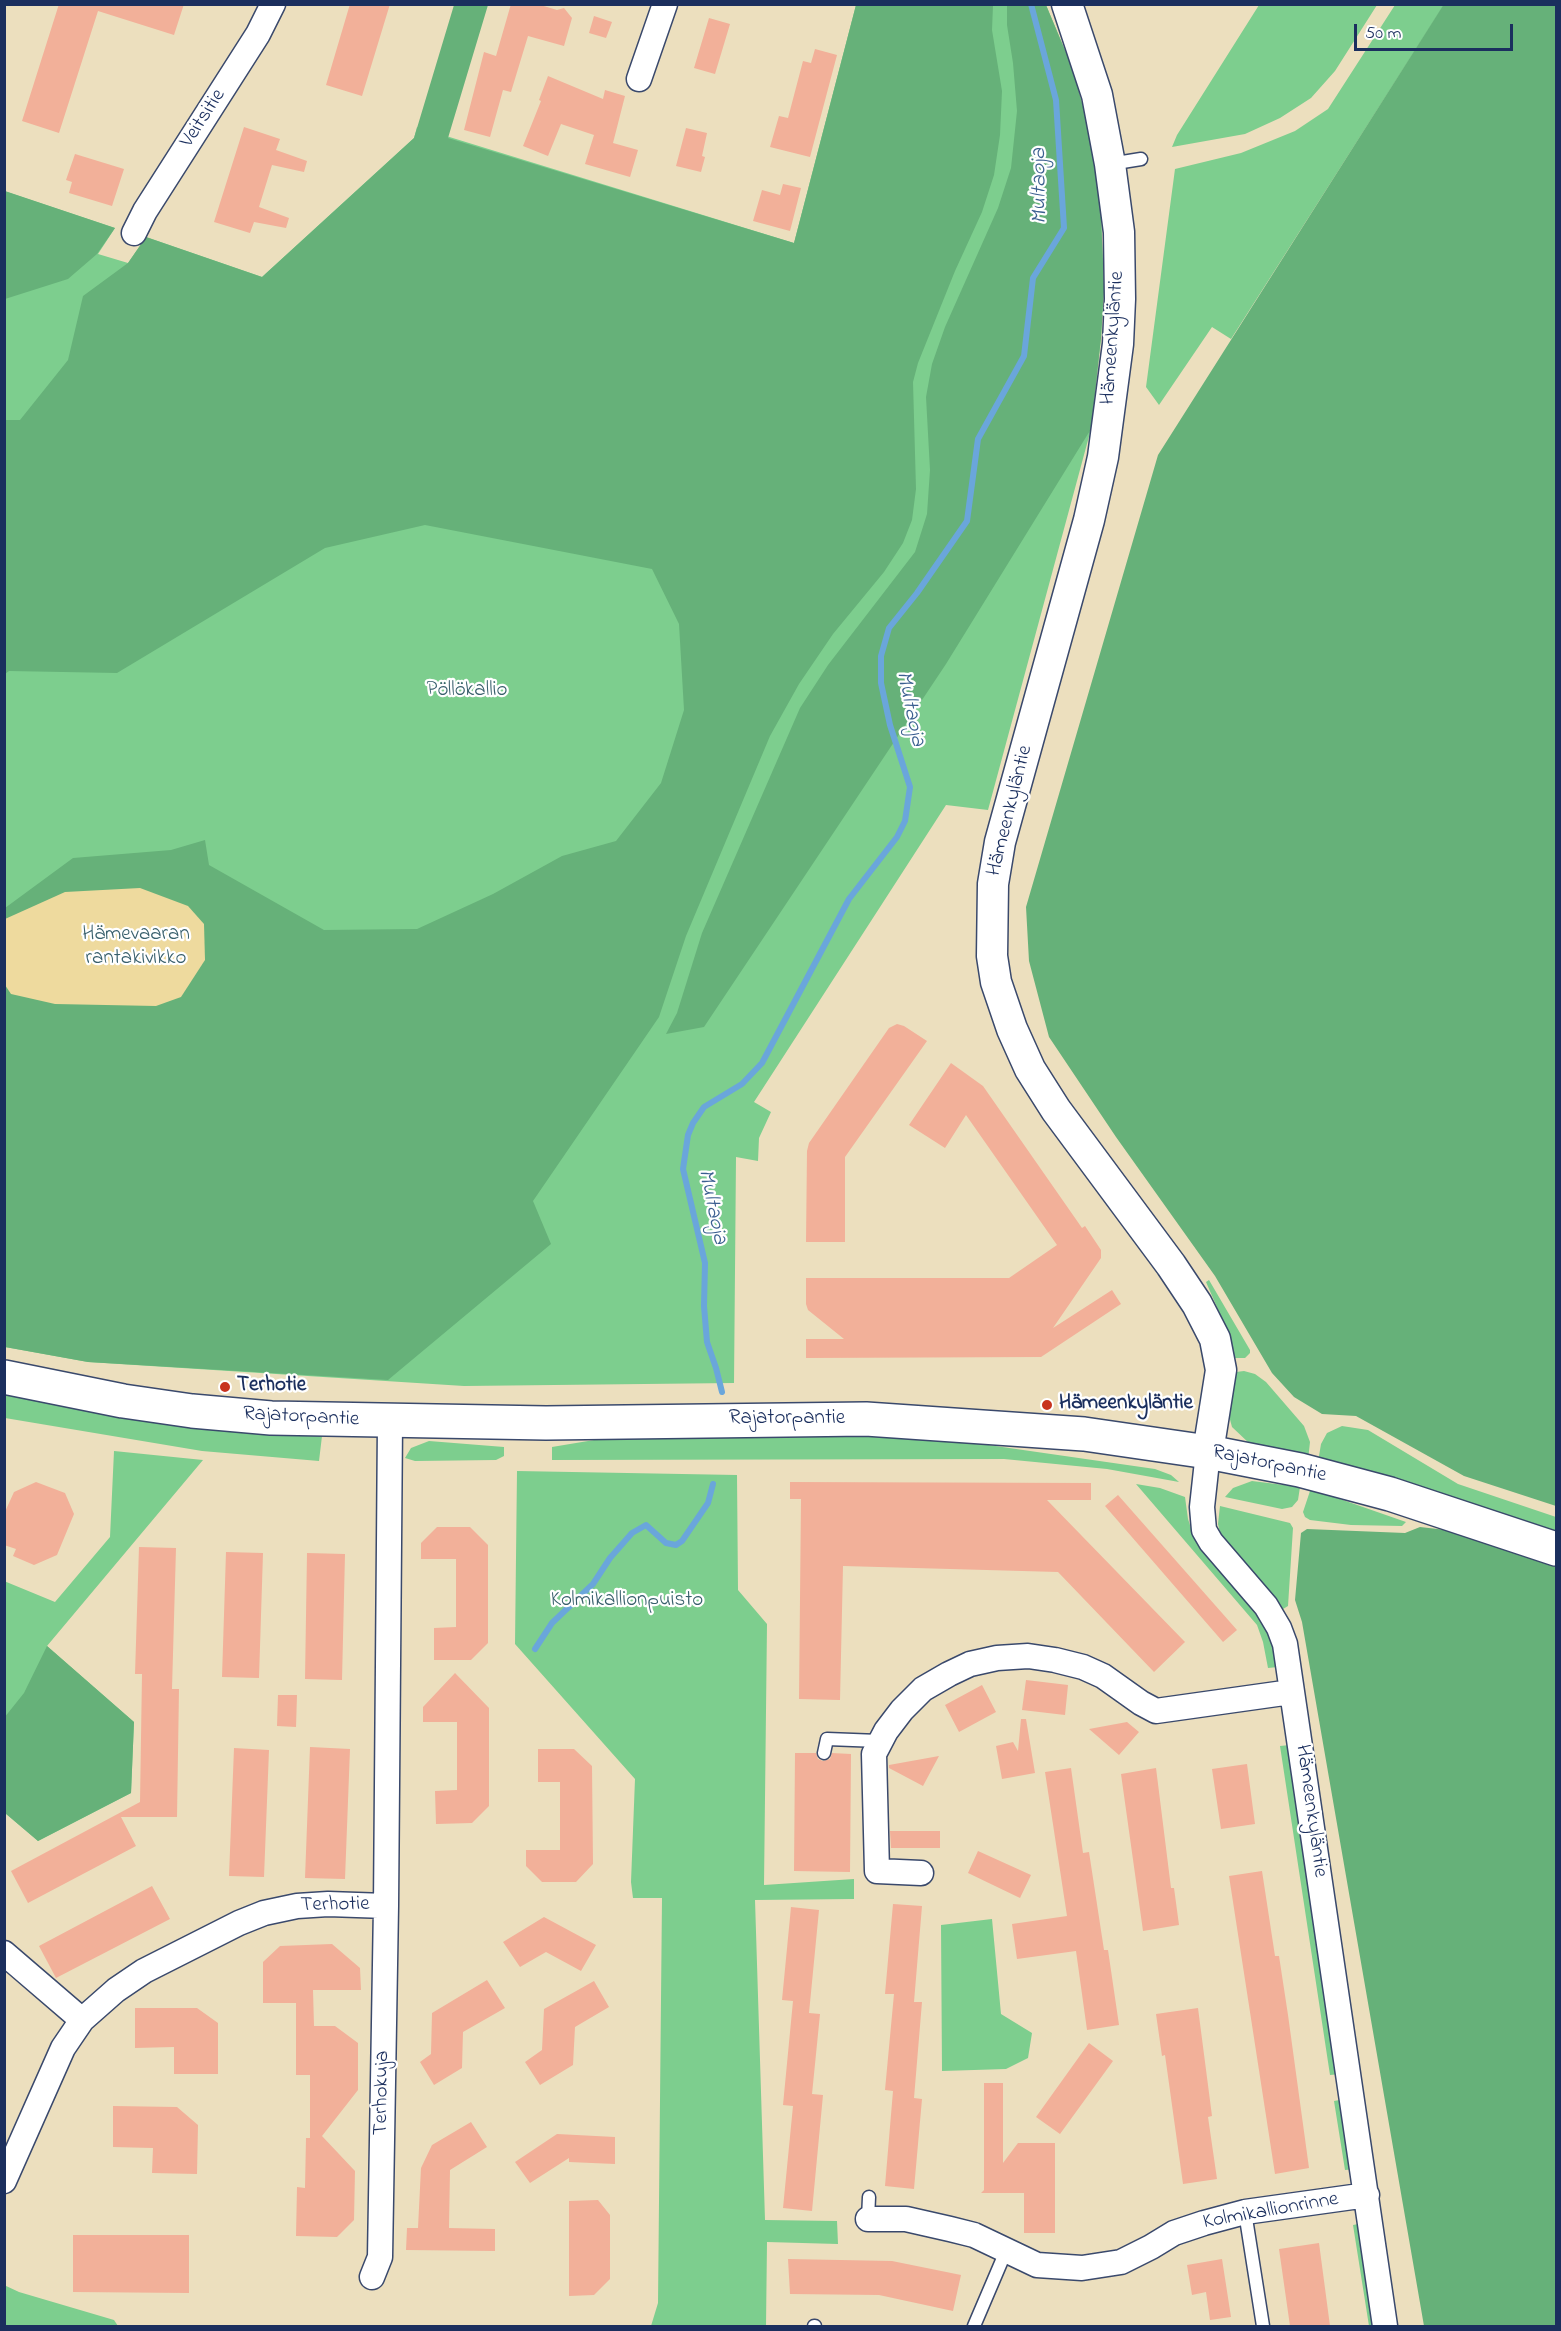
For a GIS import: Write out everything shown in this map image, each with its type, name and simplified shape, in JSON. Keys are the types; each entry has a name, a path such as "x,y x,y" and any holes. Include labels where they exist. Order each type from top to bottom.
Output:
{"main road":[{"name":"Rajatorpantie","path":"4,1377 81,1394 192,1411 271,1418 390,1422 557,1423 866,1419 1084,1434 1208,1452 1300,1470 1390,1494 1557,1549"}],"street":[{"name":"Veitsitie","path":"134,233 145,211 258,34 273,4"},
{"path":"639,79 665,4"},
{"name":"Hämeenkyläntie","path":"1067,4 1097,95 1110,164 1119,232 1120,299 1113,392 1103,458 1089,520 1000,842 993,884 992,956 996,982 1012,1029 1030,1069 1056,1110 1171,1265 1197,1304 1215,1339 1221,1370 1202,1507 1204,1530 1211,1542 1266,1606 1285,1644 1385,2326"},
{"name":"Terhotie","path":"4,2181 63,2048 82,2020 116,1990 144,1971 239,1923 264,1913 297,1905 386,1906 390,1422"},
{"path":"921,1873 877,1871 874,1754 879,1741 902,1710 923,1689 970,1664 997,1658 1028,1656 1083,1667 1103,1676 1156,1711 1291,1692"},
{"name":"Terhokuja","path":"372,2277 380,2257 386,1906"},
{"path":"4,1953 82,2020"},
{"name":"Kolmikallionrinne","path":"868,2208 974,2235 1037,2265 1065,2268 1121,2262 1174,2233 1245,2212 1367,2195"}],"lane":[{"path":"1110,164 1141,159"},
{"path":"824,1753 827,1739 879,1741"},
{"path":"1245,2212 1263,2326"},
{"path":"974,2326 1006,2251"}],"green space":[{"path":"1444,4 1556,5 1556,1506 1464,1476 1356,1416 1322,1414 1294,1397 1272,1373 1215,1276 1116,1137 1049,1037 1029,961 1026,907 1158,455"},
{"name":"Pöllökallio","path":"454,5 488,5 448,138 794,243 856,5 993,5 992,30 1002,91 1000,135 994,175 982,212 955,271 918,363 913,382 916,489 912,520 903,543 884,572 833,634 799,684 770,736 686,936 659,1017 533,1201 551,1244 388,1380 88,1362 5,1347 5,908 73,858 171,850 205,840 209,865 324,930 417,929 493,894 562,856 616,841 661,783 684,710 679,624 652,569 425,525 325,548 117,673 9,671 5,674 5,420 20,420 68,360 83,296 128,263 146,237 262,277 414,138"},
{"name":"Pöllökallio","path":"856,5 1046,5 1072,67 1092,140 1101,216 1104,289 1101,338 1091,429 988,810 946,805 754,1102 771,1112 759,1138 758,1161 736,1157 734,1383 464,1386 88,1362 5,1347 4,191 115,228 98,254 128,263 146,237 262,277 414,138 417,127 794,243"},
{"path":"1007,5 1046,5 1072,67 1092,140 1101,216 1104,289 1091,429 946,664 704,1027 666,1034 677,1013 702,933 800,708 828,665 915,552 927,514 930,470 926,397 932,364 945,327 998,208 1011,168 1017,111 1007,25"},
{"path":"1259,5 1377,5 1335,71 1311,98 1280,118 1245,134 1172,147 1177,135"},
{"path":"1395,5 1444,5 1231,339 1212,327 1159,405 1146,387 1175,169 1241,153 1295,131 1328,109"},
{"path":"5,191 115,228 97,254 68,279 5,299"},
{"path":"1209,1280 1250,1350 1245,1358 1230,1356 1223,1321 1206,1282"},
{"path":"1244,1371 1255,1374 1266,1382 1304,1426 1310,1442 1308,1460 1250,1444 1232,1427 1228,1412 1230,1376"},
{"path":"4,1393 168,1420 322,1436 319,1461 202,1451 5,1418"},
{"path":"1342,1426 1368,1430 1458,1484 1556,1517 1556,1538 1318,1462 1321,1444 1327,1433"},
{"path":"630,1434 912,1434 1155,1469 1171,1475 1179,1482 1107,1469 1004,1459 552,1460 552,1447"},
{"path":"429,1441 504,1447 504,1456 496,1460 415,1461 405,1458 411,1448"},
{"path":"114,1451 203,1460 47,1646 134,1722 131,1793 38,1841 5,1813 4,1581 55,1602 110,1537"},
{"name":"Kolmikallionpuisto","path":"517,1471 737,1475 738,1590 767,1624 764,1885 854,1879 854,1899 755,1900 765,2220 837,2221 838,2244 767,2242 766,2326 651,2326 658,2303 662,1898 633,1898 631,1882 635,1779 515,1644"},
{"path":"1252,1481 1300,1487 1298,1500 1292,1507 1282,1509 1225,1497 1233,1488"},
{"path":"1136,1484 1160,1488 1185,1497 1193,1534 1257,1610 1274,1640 1278,1667 1268,1668 1257,1625"},
{"path":"1310,1491 1317,1491 1406,1522 1402,1526 1351,1525 1310,1520 1303,1512"},
{"path":"1220,1506 1290,1523 1293,1528 1288,1606 1283,1609 1221,1537 1218,1524"},
{"path":"1420,1527 1464,1532 1556,1567 1556,2326 1424,2326 1302,1622 1295,1600 1301,1533 1307,1529 1405,1533"},
{"path":"47,1646 134,1722 131,1793 38,1841 5,1813 4,1718 24,1693"},
{"path":"1290,1745 1341,2074 1330,2075 1280,1746"},
{"path":"992,1919 1001,2014 1032,2033 1028,2058 1006,2069 942,2071 941,1925"},
{"path":"1345,2099 1356,2169 1345,2170 1334,2101"},
{"path":"1364,2223 1379,2326 1369,2326 1353,2225"},
{"path":"4,2285 19,2292 114,2320 118,2326 5,2326"}],"sand":[{"name":"Hämevaaran rantakivikko","path":"140,888 188,906 204,924 205,960 181,997 156,1006 55,1004 11,994 5,985 5,919 65,892"}],"building":[{"path":"59,4 184,4 174,35 98,11 59,133 22,121"},
{"path":"350,4 390,4 362,96 326,85"},
{"path":"511,4 537,4 557,10 564,8 572,18 564,46 528,36 511,92 503,90 490,137 464,130 484,52 496,56"},
{"path":"594,16 612,22 606,38 589,33"},
{"path":"709,18 730,24 715,74 694,68"},
{"path":"815,49 837,55 810,157 770,147 779,116 788,118 803,61 811,63"},
{"path":"548,76 603,99 605,90 625,96 613,143 638,150 630,177 585,164 594,135 561,124 548,156 523,146 541,101 539,100"},
{"path":"244,127 280,139 276,150 307,161 304,172 272,165 259,207 289,218 286,228 254,222 250,233 214,222"},
{"path":"686,128 707,133 701,172 676,166"},
{"path":"75,154 124,169 112,206 69,193 72,182 66,180"},
{"path":"783,184 801,188 790,231 753,221 762,190 780,195"},
{"path":"897,1024 927,1041 845,1157 845,1242 806,1242 809,1143 889,1028"},
{"path":"951,1063 983,1086 1082,1228 1085,1226 1101,1250 1101,1258 1053,1328 1112,1290 1121,1304 1041,1357 806,1358 806,1339 844,1339 808,1310 806,1278 1009,1278 1057,1245 966,1115 945,1148 909,1125"},
{"path":"36,1482 65,1493 74,1514 57,1555 34,1565 13,1556 16,1549 4,1545 4,1514 14,1492"},
{"path":"790,1482 1091,1483 1091,1500 1047,1500 1185,1642 1154,1672 1058,1572 843,1566 840,1700 799,1699 801,1499 790,1499"},
{"path":"1118,1495 1237,1630 1223,1642 1105,1506"},
{"path":"437,1527 470,1527 488,1545 488,1643 471,1660 434,1660 434,1628 456,1627 456,1559 421,1559 421,1543"},
{"path":"139,1547 176,1548 172,1689 179,1689 177,1817 121,1817 136,1846 28,1903 11,1871 140,1802 142,1674 135,1674"},
{"path":"226,1552 263,1553 259,1678 222,1677"},
{"path":"307,1553 345,1554 342,1680 305,1679"},
{"path":"455,1673 489,1708 489,1806 472,1823 436,1824 435,1791 457,1790 457,1722 423,1722 423,1707"},
{"path":"1026,1680 1068,1685 1065,1715 1022,1710"},
{"path":"982,1685 996,1712 959,1732 945,1705"},
{"path":"278,1695 297,1695 296,1727 277,1726"},
{"path":"1021,1719 1026,1719 1035,1773 1002,1779 996,1746 1013,1742 1018,1751"},
{"path":"1127,1722 1139,1732 1119,1755 1089,1729"},
{"path":"310,1747 350,1749 345,1879 305,1878"},
{"path":"234,1748 269,1750 264,1877 229,1876"},
{"path":"538,1749 574,1749 592,1766 593,1864 576,1882 542,1882 526,1866 526,1850 560,1850 560,1782 538,1782"},
{"path":"795,1753 816,1753 818,1759 823,1761 830,1759 832,1753 851,1754 850,1872 794,1871"},
{"path":"939,1756 923,1786 889,1768 889,1765"},
{"path":"1247,1764 1255,1824 1221,1829 1212,1769"},
{"path":"1071,1768 1083,1853 1089,1852 1104,1950 1108,1950 1119,2025 1087,2030 1076,1951 1017,1959 1012,1924 1067,1916 1045,1772"},
{"path":"1156,1768 1171,1888 1174,1888 1179,1925 1143,1931 1121,1774"},
{"path":"890,1831 940,1831 940,1848 891,1848"},
{"path":"978,1851 1031,1875 1020,1898 968,1873"},
{"path":"1262,1871 1275,1956 1279,1956 1309,2168 1275,2174 1229,1876"},
{"path":"152,1886 170,1919 56,1978 39,1946"},
{"path":"893,1904 922,1906 914,2002 922,2002 914,2098 922,2099 914,2189 885,2186 893,2091 885,2090 894,1994 885,1994"},
{"path":"791,1907 819,1910 809,2013 820,2014 812,2094 823,2095 812,2211 783,2208 793,2106 783,2105 793,2001 782,2000"},
{"path":"544,1917 596,1945 581,1971 546,1952 520,1967 503,1942"},
{"path":"332,1944 360,1968 361,1990 313,1990 314,2026 335,2026 358,2043 358,2090 322,2136 355,2171 354,2220 337,2237 296,2236 297,2187 305,2188 306,2138 310,2138 310,2075 296,2075 296,2003 263,2003 263,1962 280,1946"},
{"path":"487,1980 505,2008 463,2032 462,2068 434,2085 420,2062 431,2054 432,2013"},
{"path":"594,1981 609,2007 575,2027 573,2065 540,2085 525,2062 542,2050 544,2009"},
{"path":"135,2008 197,2008 218,2023 218,2074 174,2074 174,2047 135,2048"},
{"path":"1198,2008 1212,2116 1208,2117 1217,2179 1183,2184 1165,2055 1162,2056 1156,2014"},
{"path":"1089,2043 1113,2061 1060,2134 1036,2117"},
{"path":"984,2083 1003,2083 1003,2163 1018,2143 1055,2143 1055,2233 1024,2233 1024,2193 981,2193 984,2190"},
{"path":"113,2106 177,2107 198,2125 197,2174 152,2173 153,2148 113,2147"},
{"path":"471,2122 487,2147 450,2170 449,2228 495,2229 495,2251 406,2250 407,2228 418,2228 421,2168 432,2145"},
{"path":"557,2134 615,2137 615,2164 569,2162 569,2158 530,2183 515,2162"},
{"path":"598,2200 610,2215 610,2279 594,2295 569,2296 569,2201"},
{"path":"73,2235 189,2235 189,2293 73,2292"},
{"path":"1319,2243 1330,2326 1290,2326 1279,2249"},
{"path":"788,2259 892,2261 961,2275 953,2311 879,2295 790,2294"},
{"path":"1222,2259 1231,2317 1210,2320 1206,2292 1192,2295 1187,2265"}],"waterway":[{"name":"Multaoja","path":"722,1392 707,1342 704,1306 705,1263 683,1169 688,1135 704,1107 742,1084 762,1063 849,899 897,837 905,821 910,787 890,725 881,683 881,656 889,628 917,593 967,521 978,439 1024,356 1033,278 1064,228 1056,100 1031,4"},
{"name":"Multaoja","path":"535,1649 552,1623 593,1584 610,1558 632,1533 646,1525 666,1543 676,1545 682,1541 708,1503 713,1484"}],"place":[{"name":"Terhotie","path":"225,1387"},
{"name":"Hämeenkyläntie","path":"1047,1405"}]}
